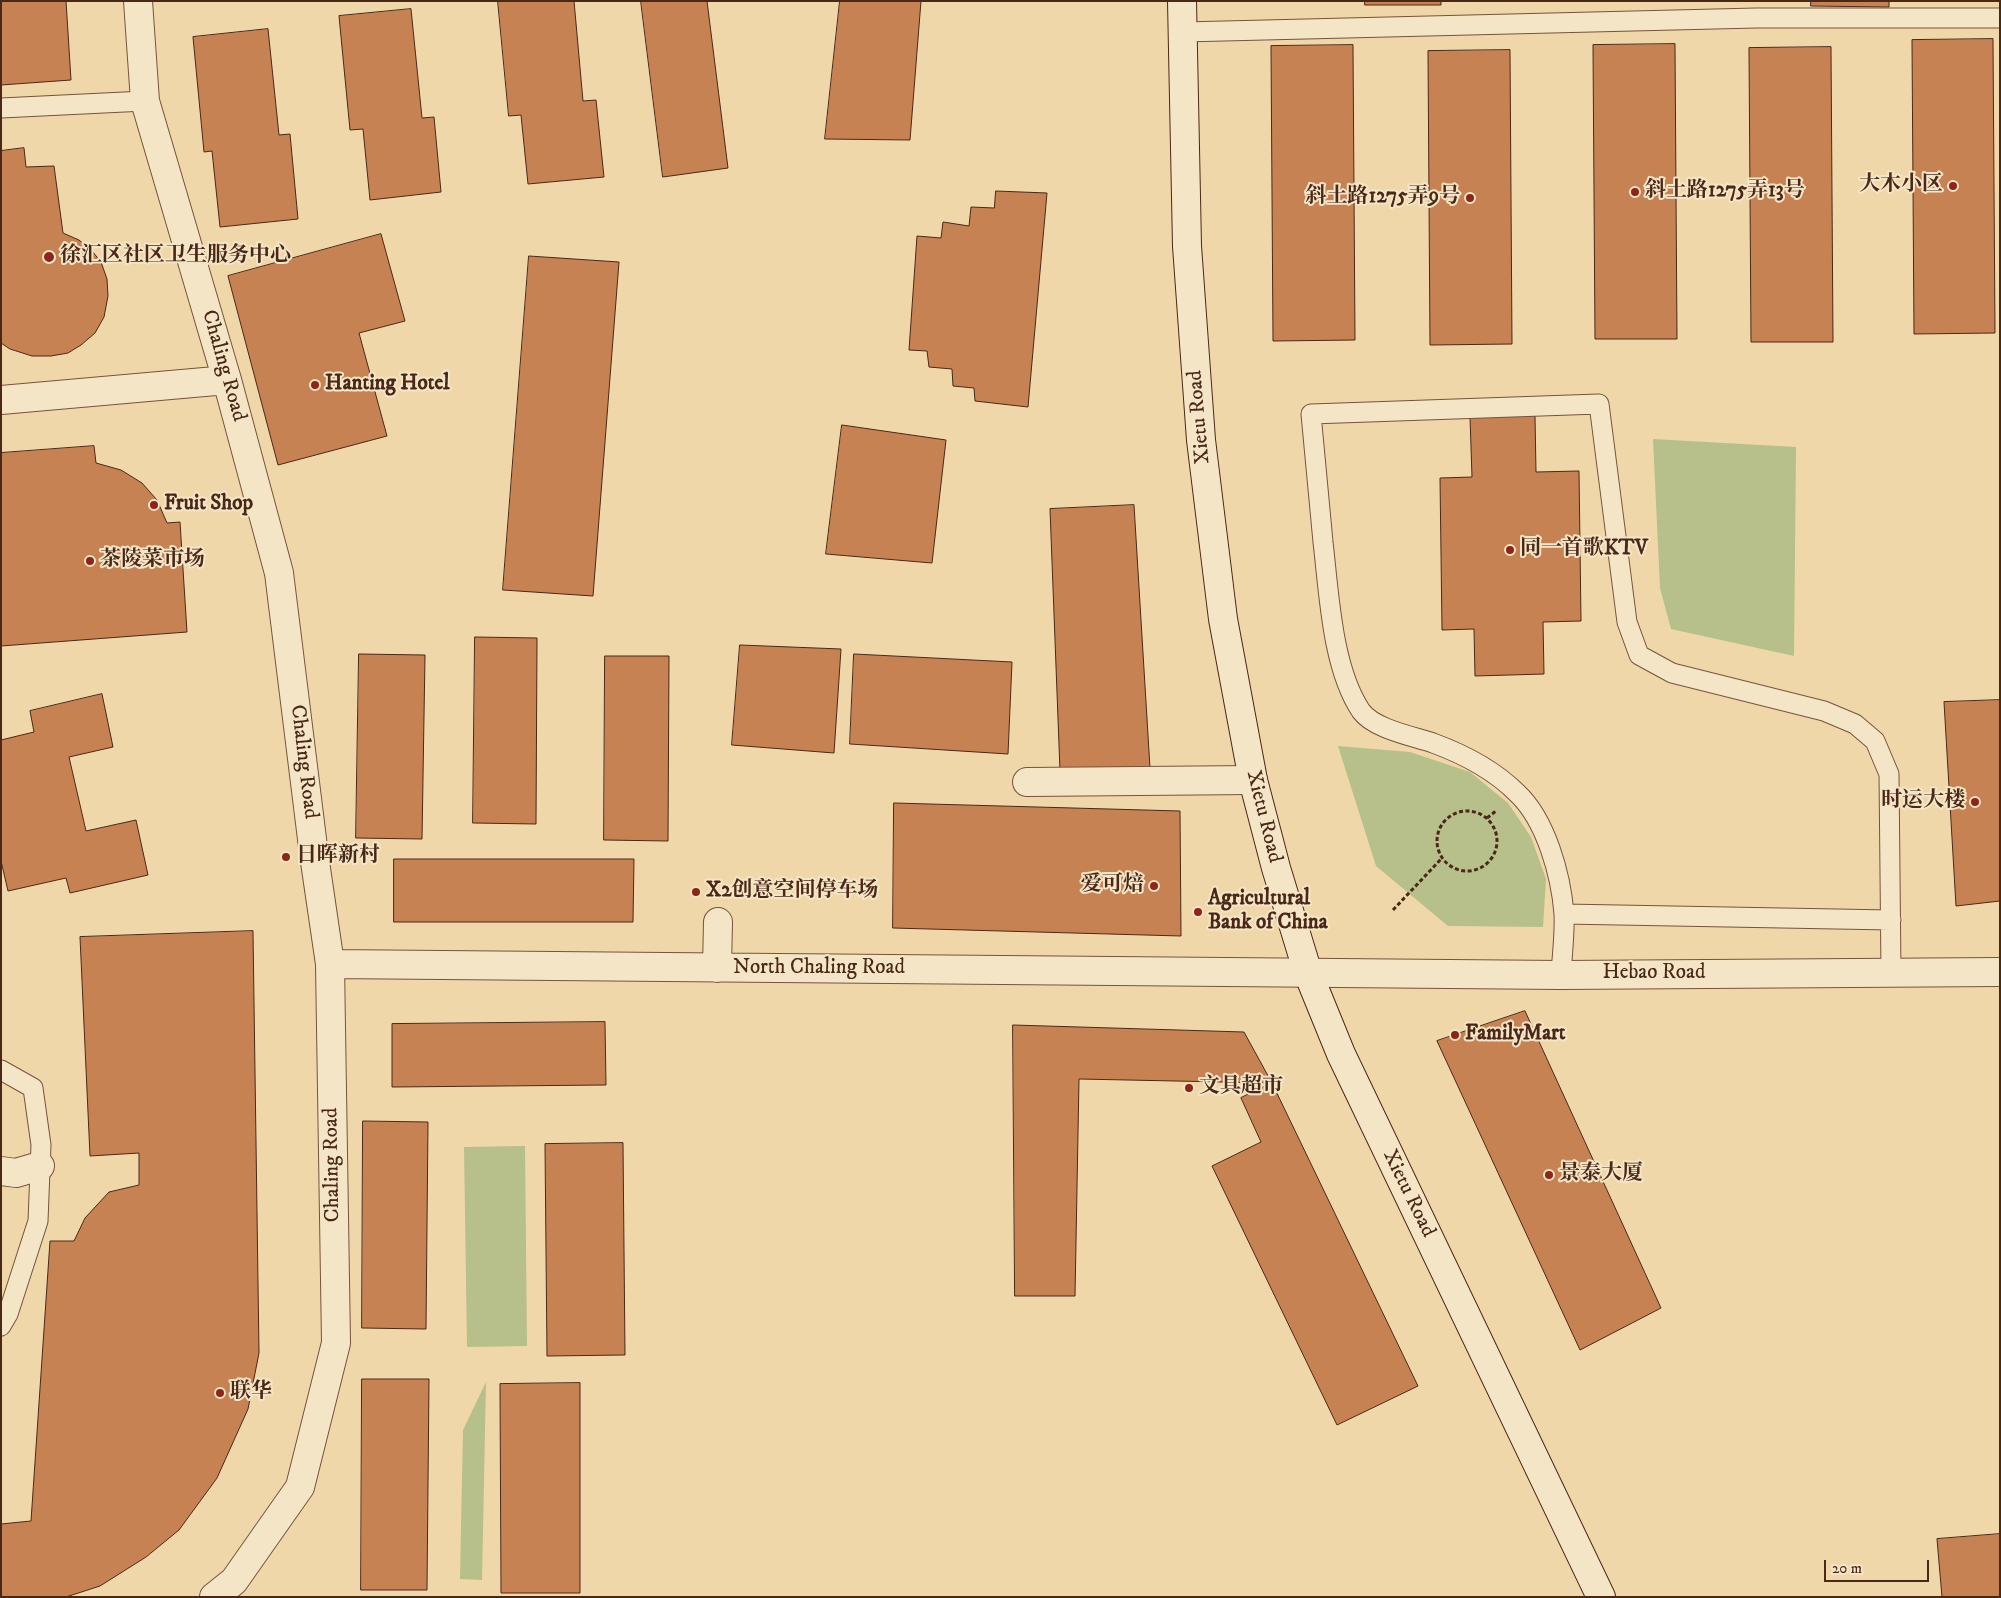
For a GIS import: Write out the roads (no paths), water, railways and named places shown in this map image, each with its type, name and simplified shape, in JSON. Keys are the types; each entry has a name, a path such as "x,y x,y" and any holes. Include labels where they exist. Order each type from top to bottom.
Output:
{"street":[{"name":"Chaling Road","path":"138,1 144,101 228,380 279,573 314,855 330,964 336,1343 300,1487 234,1581 214,1597"},
{"name":"Xietu Road","path":"1182,1 1187,246 1201,440 1223,619 1254,780 1276,868 1308,973 1341,1054 1601,1597"},
{"path":"1,400 228,380"},
{"path":"1027,782 1254,780"},
{"path":"717,968 718,922"},
{"name":"North Chaling Road","path":"330,964 1308,973"},
{"name":"Hebao Road","path":"1308,973 1562,975 2000,972"},
{"path":"1,1171 16,1173 40,1166"}],"lane":[{"path":"1183,32 1757,10 2000,18"},
{"path":"1,108 144,101"},
{"path":"1562,975 1564,914 1556,866 1542,827 1518,793 1486,768 1450,749 1379,725 1363,713 1353,697 1340,661 1329,598 1311,414 1599,404 1627,622 1639,655 1672,673 1824,711 1855,724 1876,741 1889,774 1891,973"},
{"path":"1564,914 1891,920"},
{"path":"1,1070 33,1088 41,1145 38,1221 8,1314 1,1326"}],"place":[{"name":"大木小区","path":"1953,186"},
{"name":"斜土路1275弄13号","path":"1635,192"},
{"name":"斜土路1275弄9号","path":"1470,198"},
{"name":"徐汇区社区卫生服务中心","path":"49,257"},
{"name":"Hanting Hotel","path":"315,385"},
{"name":"Fruit Shop","path":"154,505"},
{"name":"同一首歌KTV","path":"1510,550"},
{"name":"茶陵菜市场","path":"90,561"},
{"name":"时运大楼","path":"1975,802"},
{"name":"日晖新村","path":"286,857"},
{"name":"爱可焙","path":"1154,886"},
{"name":"X2创意空间停车场","path":"696,892"},
{"name":"Agricultural Bank of China","path":"1198,912"},
{"name":"FamilyMart","path":"1455,1035"},
{"name":"文具超市","path":"1189,1088"},
{"name":"景泰大厦","path":"1549,1175"},
{"name":"联华","path":"220,1393"}]}
